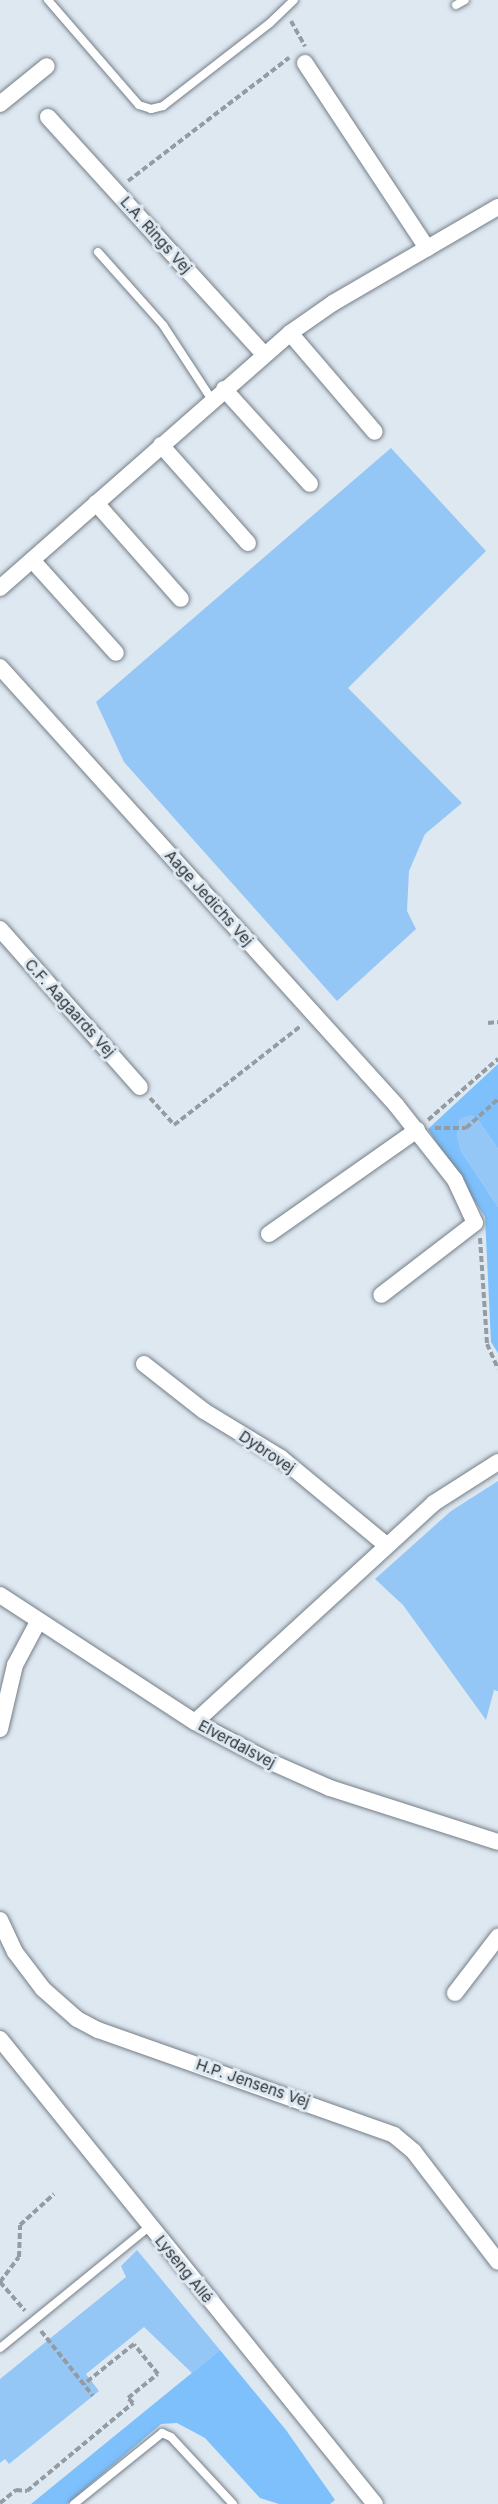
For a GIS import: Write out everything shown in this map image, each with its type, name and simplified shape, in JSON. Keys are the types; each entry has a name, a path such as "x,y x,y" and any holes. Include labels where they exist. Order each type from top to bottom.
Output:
{"street":[{"path":"305,63 427,248"},
{"path":"0,104 46,66"},
{"name":"L.A. Rings Vej","path":"48,117 264,354"},
{"path":"0,588 290,333 427,248 497,209"},
{"path":"290,333 375,432"},
{"path":"218,394 310,484"},
{"path":"161,446 248,543"},
{"path":"96,503 181,599"},
{"path":"32,560 116,653"},
{"name":"Aage Jedichs Vej","path":"0,666 417,1130 455,1180 475,1223"},
{"name":"C.F. Aagaards Vej","path":"0,929 140,1087"},
{"path":"269,1234 417,1130"},
{"path":"381,1295 475,1223"},
{"name":"Dybrovej","path":"144,1364 204,1411 281,1458 386,1545"},
{"path":"195,1722 434,1503 498,1462"},
{"name":"Elverdalsvej","path":"0,1595 38,1622 195,1722 330,1788 498,1842"},
{"path":"0,1729 15,1665 38,1622"},
{"name":"H.P. Jensens Vej","path":"0,1920 15,1952 43,1989 77,2019 98,2030 394,2135 414,2152 498,2262"},
{"path":"455,1993 498,1937"},
{"name":"Lyseng Allé","path":"0,2039 369,2502"}],"lane":[{"path":"48,0 139,105 151,109 163,106 294,0"},
{"path":"456,5 465,0"},
{"path":"98,252 164,325 218,394"},
{"path":"0,2348 150,2226"},
{"path":"74,2504 162,2433 171,2437 233,2504"}],"path":[{"path":"284,10 309,52 305,63"},
{"path":"116,191 305,45"},
{"path":"140,1087 174,1125 315,1015"},
{"path":"488,1023 498,1022"},
{"path":"417,1130 498,1059"},
{"path":"417,1130 466,1128 498,1099"},
{"path":"475,1223 482,1242 487,1344 498,1369"},
{"path":"54,2194 20,2225 19,2257 0,2282 93,2396"},
{"path":"0,2503 16,2490 27,2491 133,2403 128,2398 158,2374 134,2344 84,2384"}],"shaded area":[{"path":"391,448 486,551 348,688 462,803 425,834 409,871 407,911 416,929 337,1001 124,762 96,702"},
{"path":"498,1064 498,1149 476,1117 470,1115 460,1119 457,1136 461,1151 498,1207 498,1353 491,1342 485,1217 428,1129"},
{"path":"470,1114 476,1117 498,1149 498,1207 461,1151 457,1136 460,1119"},
{"path":"498,1481 498,1691 494,1690 486,1720 403,1605 375,1579 451,1511"},
{"path":"137,2250 220,2350 192,2373 144,2327 86,2374 99,2391 9,2464 5,2459 0,2463 0,2379 126,2277 121,2266"},
{"path":"220,2350 286,2430 335,2500 330,2504 279,2504 260,2498 205,2438 177,2423 161,2424 67,2504 31,2504"}]}
